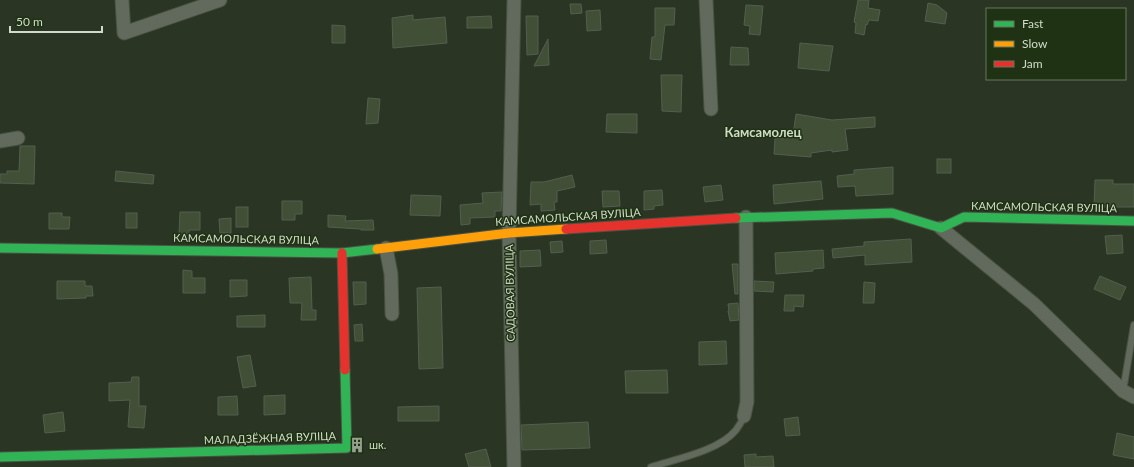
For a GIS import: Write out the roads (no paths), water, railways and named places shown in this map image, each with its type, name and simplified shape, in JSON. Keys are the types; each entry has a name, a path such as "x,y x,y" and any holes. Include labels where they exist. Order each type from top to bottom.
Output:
{"street":[{"path":"122,0 124,33 220,0"},
{"name":"САДОВАЯ ВУЛІЦА","path":"514,0 509,233 514,467"},
{"path":"706,0 710,109"},
{"path":"0,140 18,138"},
{"name":"КАМСАМОЛЬСКАЯ ВУЛІЦА","path":"0,248 342,253 509,233 746,217 892,213 941,228 964,217 1134,220"},
{"path":"744,416 747,402 746,217"},
{"path":"941,228 1034,304 1129,394"},
{"path":"386,248 391,274 392,314"},
{"name":"МАЛАДЗЁЖНАЯ ВУЛІЦА","path":"0,457 347,448 342,253"}],"lane":[{"path":"1129,394 1134,325"},
{"path":"651,467 704,451 724,440 736,430 744,416"}],"place":[{"name":"шк.","path":"357,445"}],"district":[{"name":"Камсамолец","path":"763,132"}]}
